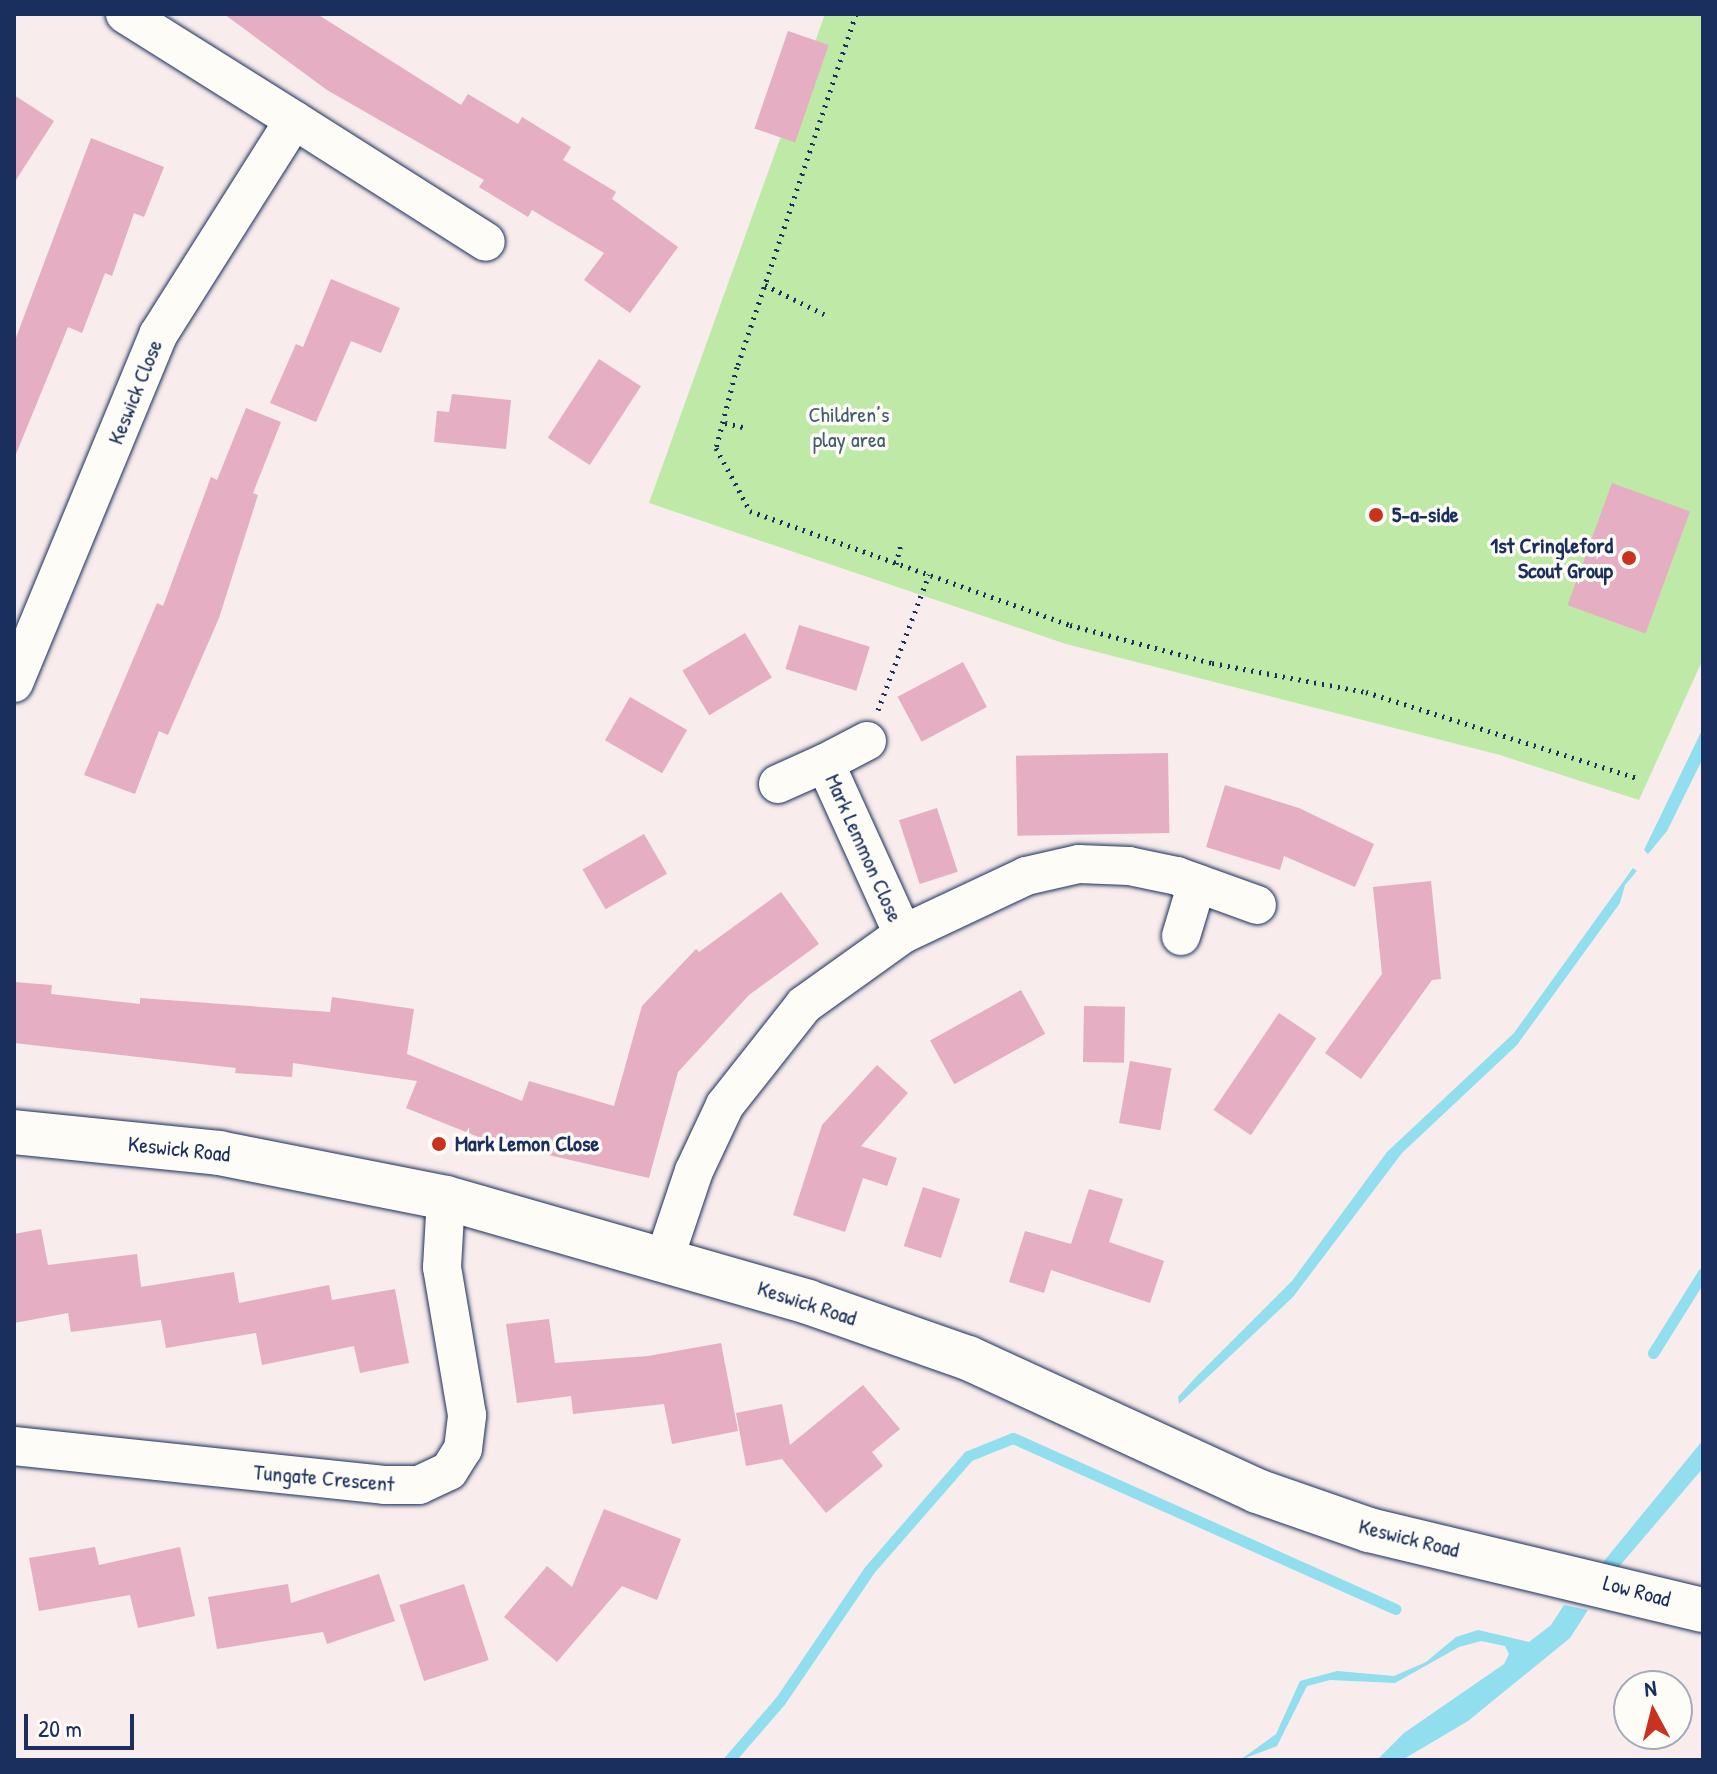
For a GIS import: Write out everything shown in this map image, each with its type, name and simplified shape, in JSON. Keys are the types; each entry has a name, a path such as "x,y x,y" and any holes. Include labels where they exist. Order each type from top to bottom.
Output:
{"street":[{"path":"125,14 486,242"},
{"name":"Keswick Close","path":"14,683 158,335 294,120"},
{"name":"Mark Lemmon Close","path":"778,784 867,741"},
{"name":"Mark Lemmon Close","path":"825,763 903,934"},
{"name":"Mark Lemmon Close","path":"664,1260 694,1171 742,1082 804,1005 903,934 1026,876 1079,864 1129,866 1197,883 1257,905"},
{"path":"1181,936 1197,883"},
{"name":"Keswick Road","path":"14,1132 219,1153 446,1198 664,1260 968,1358 1257,1491 1355,1525 1570,1574"},
{"name":"Tungate Crescent","path":"14,1446 384,1485 419,1485 449,1471 463,1449 467,1415 442,1267 446,1198"},
{"name":"Low Road","path":"1570,1574 1703,1610"}],"path":[{"path":"856,14 737,367 725,423 716,448 750,511 1070,625 1212,663 1366,692 1640,779"},
{"path":"765,285 824,314"},
{"path":"725,423 747,428"},
{"path":"896,564 901,544"},
{"path":"867,741 929,574"}],"green space":[{"name":"Children’s play area","path":"825,14 1703,14 1703,659 1639,800 1500,755 1066,644 649,503"}],"water":[{"path":"1703,728 1703,758 1667,831 1648,854 1644,850"},
{"path":"1633,868 1637,871 1625,885 1620,903 1517,1045 1402,1153 1293,1297 1179,1404 1178,1397 1195,1378 1292,1281 1387,1152 1514,1033"},
{"path":"1703,1440 1703,1468 1617,1569 1600,1566"},
{"path":"1564,1605 1588,1610 1570,1638 1468,1721 1402,1760 1377,1760 1404,1733 1504,1664 1509,1654 1505,1646 1481,1641 1459,1647 1395,1683 1330,1680 1307,1686 1277,1746 1240,1760 1276,1734 1300,1681 1337,1671 1394,1676 1426,1662 1456,1637 1478,1630 1529,1642 1551,1625"}],"building":[{"path":"224,14 317,14 461,105 468,94 518,124 522,117 571,147 563,160 616,192 612,199 678,247 630,313 584,280 604,253 532,210 528,217 479,187 484,180 327,90"},
{"path":"788,31 829,45 795,142 754,128"},
{"path":"14,95 54,121 14,183"},
{"path":"91,138 164,167 144,217 134,213 112,276 105,273 82,333 68,327 14,459 14,343"},
{"path":"331,279 400,308 381,353 351,341 316,422 270,403 296,344 303,347"},
{"path":"599,359 641,386 590,465 548,438"},
{"path":"452,394 511,400 506,449 434,442 437,411 449,412"},
{"path":"246,408 281,422 253,493 258,495 219,618 168,735 159,731 135,794 84,775 157,603 163,606 211,477 217,480"},
{"name":"1st Cringleford Scout Group","path":"1612,483 1690,511 1646,634 1568,605"},
{"path":"799,625 870,647 856,691 786,669"},
{"path":"745,633 772,678 709,715 682,671"},
{"path":"963,662 987,707 922,742 898,697"},
{"path":"630,697 687,730 662,773 605,740"},
{"path":"1168,753 1169,833 1017,836 1016,756"},
{"path":"1225,785 1299,808 1374,844 1355,887 1284,856 1280,870 1206,847"},
{"path":"937,808 958,872 920,884 899,820"},
{"path":"644,834 667,874 606,909 583,870"},
{"path":"1431,881 1441,979 1432,980 1361,1079 1325,1053 1382,974 1373,887"},
{"path":"781,892 819,944 749,995 678,1072 649,1178 491,1142 406,1108 417,1081 293,1063 292,1077 235,1073 236,1068 14,1043 14,982 52,985 51,994 140,1004 140,998 330,1012 332,997 414,1009 407,1054 522,1101 529,1081 614,1106 642,1006 696,949 699,952"},
{"path":"1021,990 1045,1034 954,1084 930,1040"},
{"path":"1084,1006 1125,1007 1124,1063 1083,1062"},
{"path":"1279,1013 1316,1038 1251,1135 1214,1110"},
{"path":"1130,1061 1171,1068 1160,1130 1119,1123"},
{"path":"877,1065 908,1093 861,1146 897,1158 887,1186 863,1178 845,1232 793,1215 822,1125"},
{"path":"923,1187 960,1199 941,1258 904,1246"},
{"path":"1089,1189 1123,1199 1109,1242 1164,1261 1150,1303 1051,1270 1044,1293 1009,1282 1025,1231 1071,1244"},
{"path":"41,1229 48,1265 137,1254 141,1287 234,1272 239,1303 329,1285 332,1300 395,1289 409,1363 360,1373 354,1346 262,1365 256,1333 166,1348 161,1320 71,1332 68,1313 14,1323 14,1234"},
{"path":"549,1319 555,1363 648,1356 721,1343 738,1431 672,1444 664,1404 573,1414 571,1396 517,1403 506,1324"},
{"path":"863,1385 900,1429 872,1452 883,1466 826,1513 782,1459 746,1466 736,1413 782,1404 790,1445"},
{"path":"604,1509 681,1539 657,1600 622,1586 557,1662 504,1617 547,1566 572,1587"},
{"path":"95,1547 99,1565 180,1547 195,1616 138,1628 130,1595 39,1611 29,1558"},
{"path":"379,1574 395,1621 327,1644 323,1632 217,1649 208,1597 288,1584 291,1603"},
{"path":"464,1584 489,1660 424,1681 399,1605"}],"waterway":[{"path":"1653,1353 1703,1273"},
{"path":"729,1760 780,1701 869,1570 968,1456 1013,1438 1396,1609"}],"place":[{"name":"5-a-side","path":"1376,515"},
{"name":"1st Cringleford Scout Group","path":"1629,558"},
{"name":"Mark Lemon Close","path":"439,1144"}]}
